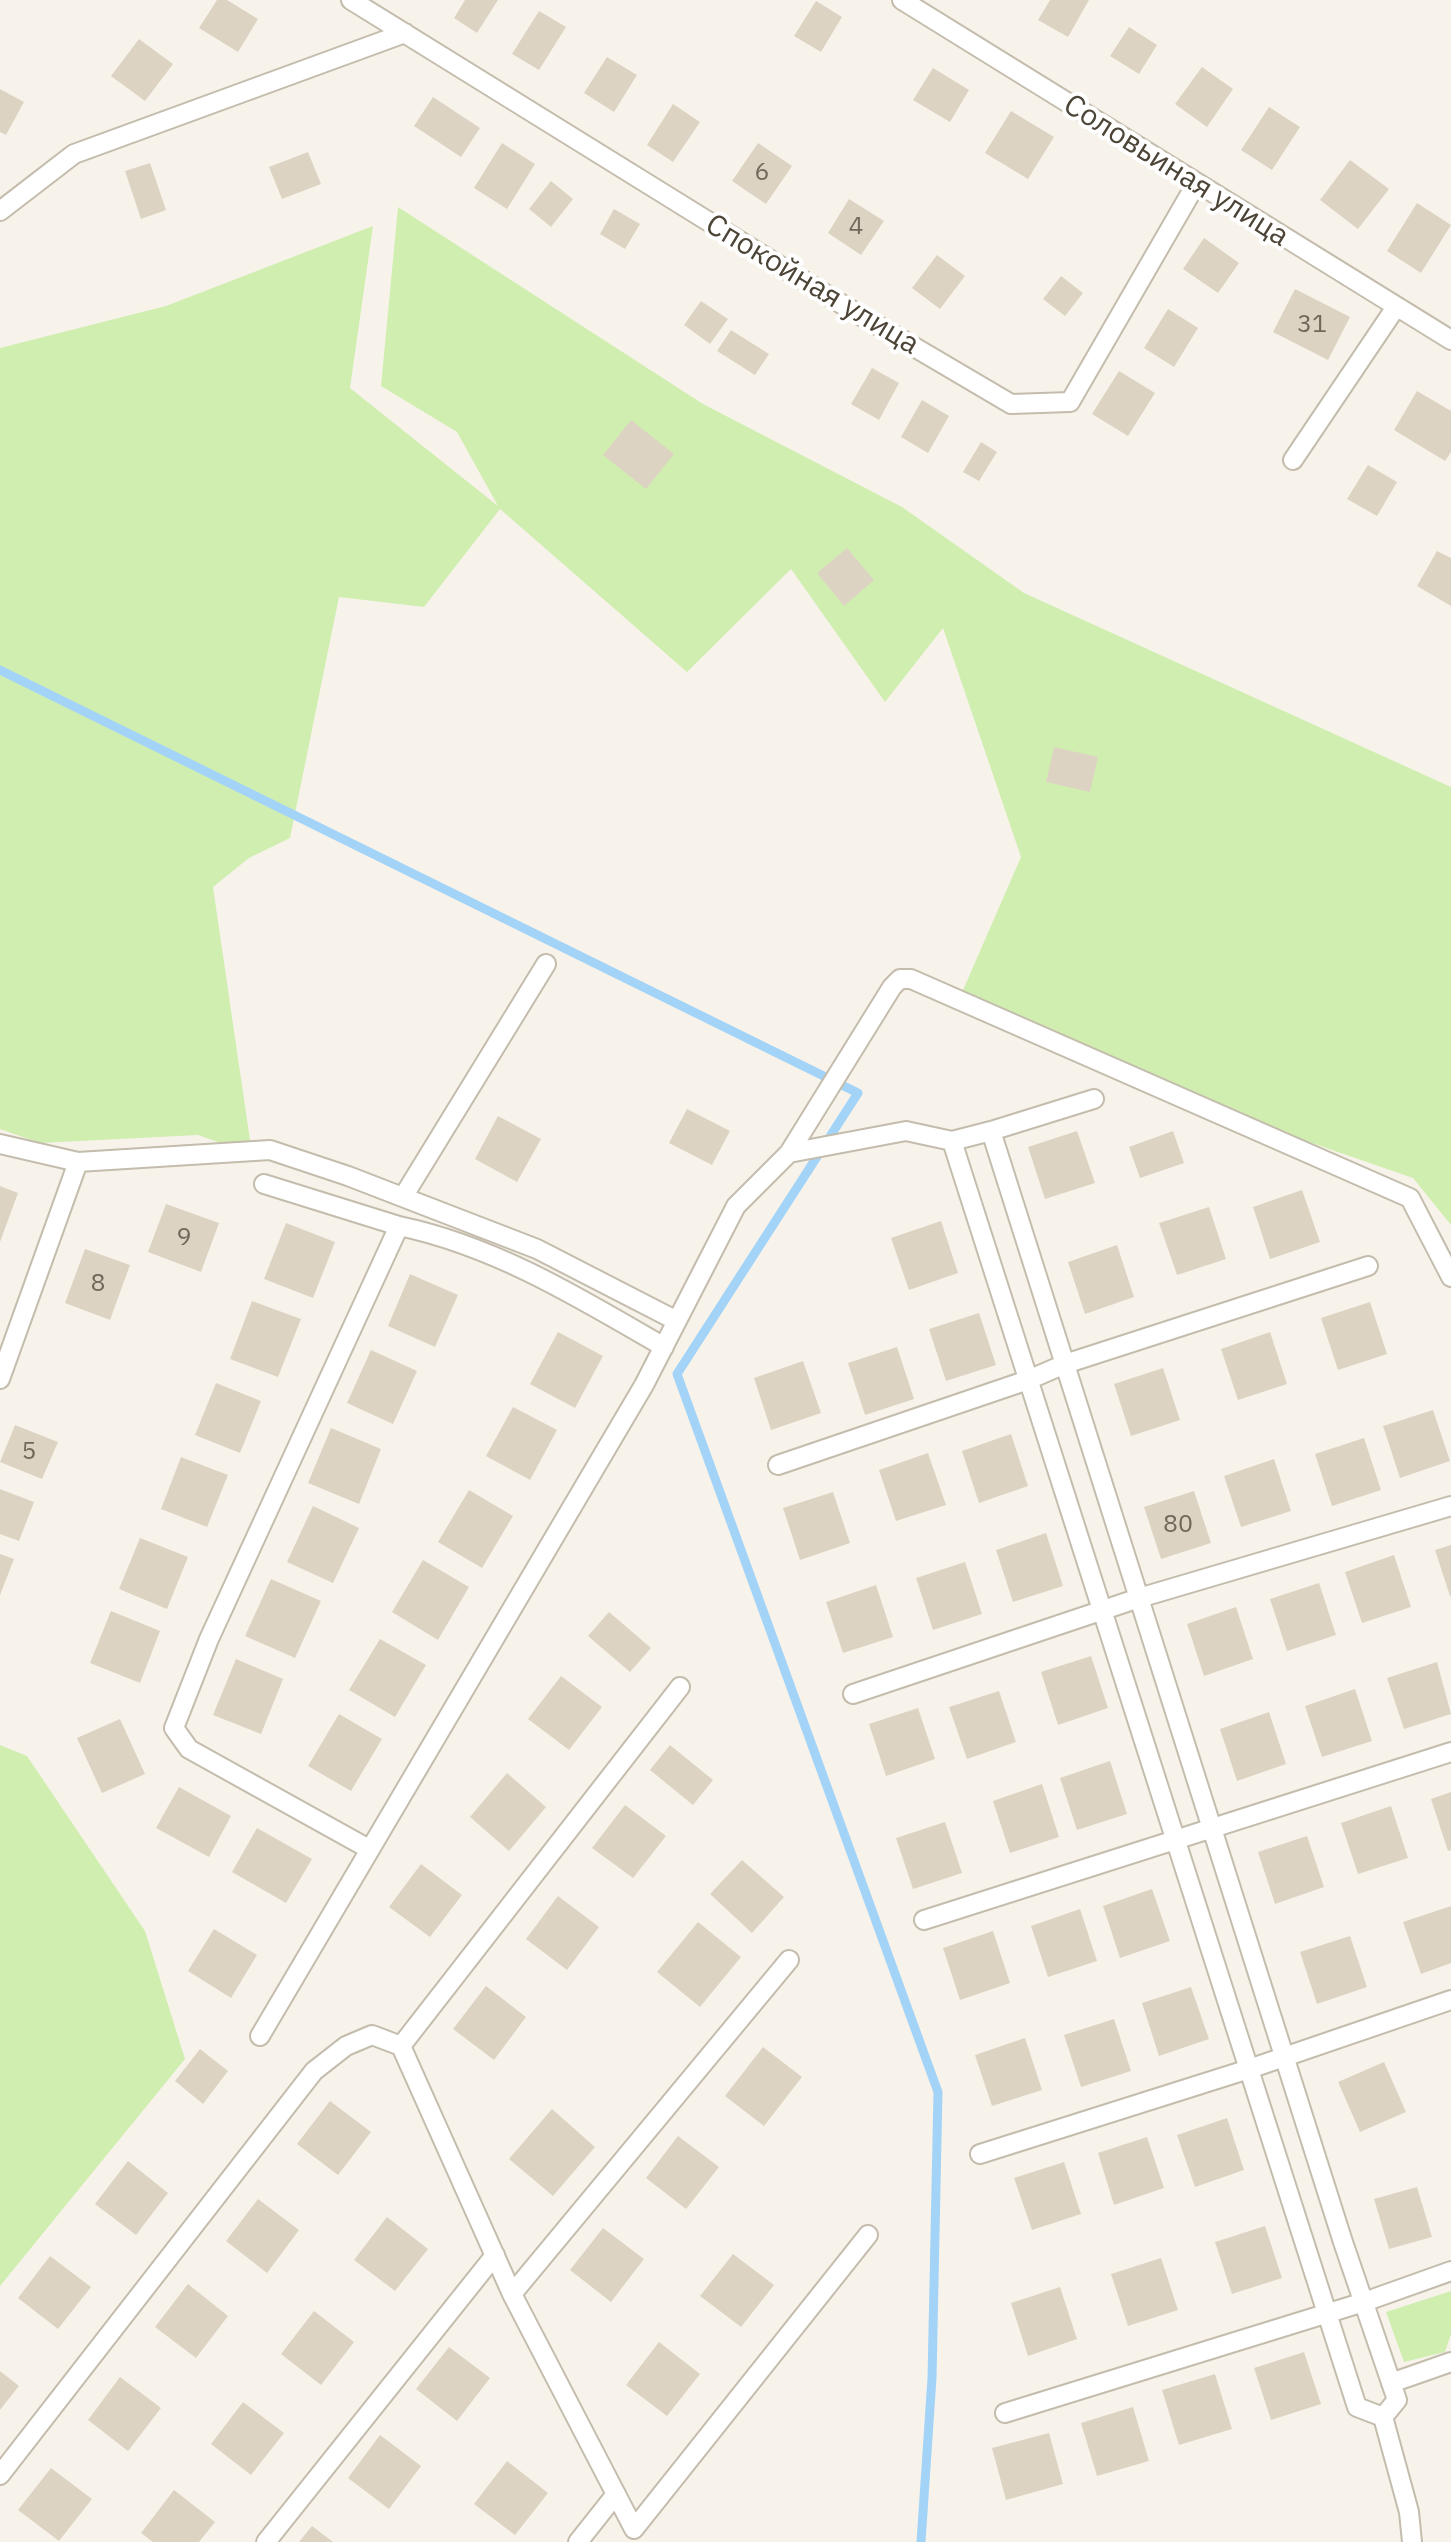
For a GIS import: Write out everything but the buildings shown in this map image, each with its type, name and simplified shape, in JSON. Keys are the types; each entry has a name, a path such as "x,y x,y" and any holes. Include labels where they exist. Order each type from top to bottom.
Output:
{"lane":[{"name":"Спокойная улица","path":"351,0 848,308 1012,404 1070,402 1196,184"},
{"name":"Соловьиная улица","path":"902,0 1451,340"},
{"path":"0,211 74,154 405,33"},
{"path":"1293,460 1396,306"},
{"path":"403,1197 546,964"},
{"path":"260,2036 644,1385 736,1206 789,1153 900,979 911,979 1410,1198 1451,1276"},
{"path":"789,1153 906,1131 952,1141 1094,1099"},
{"path":"991,1131 1284,2056 1392,2383 1397,2400 1383,2417"},
{"path":"952,1141 1357,2406 1383,2417"},
{"path":"0,1144 78,1162 270,1150 537,1249 677,1320"},
{"path":"0,1379 78,1162"},
{"path":"264,1184 429,1232 540,1276 664,1347"},
{"path":"369,1849 189,1749 174,1728 209,1639 399,1226"},
{"path":"778,1465 1065,1364 1368,1266"},
{"path":"853,1694 1139,1598 1451,1506"},
{"path":"401,2046 680,1688"},
{"path":"924,1920 1451,1752"},
{"path":"512,2294 789,1960"},
{"path":"980,2154 1249,2070 1451,2000"},
{"path":"0,2475 314,2070 346,2046 372,2035 401,2046 512,2294 641,2536 868,2234"},
{"path":"266,2542 495,2255"},
{"path":"1005,2412 1328,2314 1451,2271"},
{"path":"1392,2383 1451,2362"},
{"path":"1383,2417 1409,2512 1412,2542"},
{"path":"578,2542 616,2494"}],"green space":[{"path":"398,207 703,404 902,507 1024,593 1451,787 1451,1225 1413,1178 1176,1096 960,997 1021,857 943,628 885,702 791,569 687,672 500,509 424,607 339,597 290,838 249,858 213,887 252,1154 198,1135 40,1143 0,1129 0,348 166,306 373,226 350,388 498,506 457,432 381,386"},
{"path":"0,1745 27,1756 145,1931 185,2059 0,2286"},
{"path":"1451,2291 1451,2334 1445,2352 1404,2362 1386,2312"}],"waterway":[{"path":"0,670 858,1093 677,1374 938,2092 932,2378 921,2542"}]}
